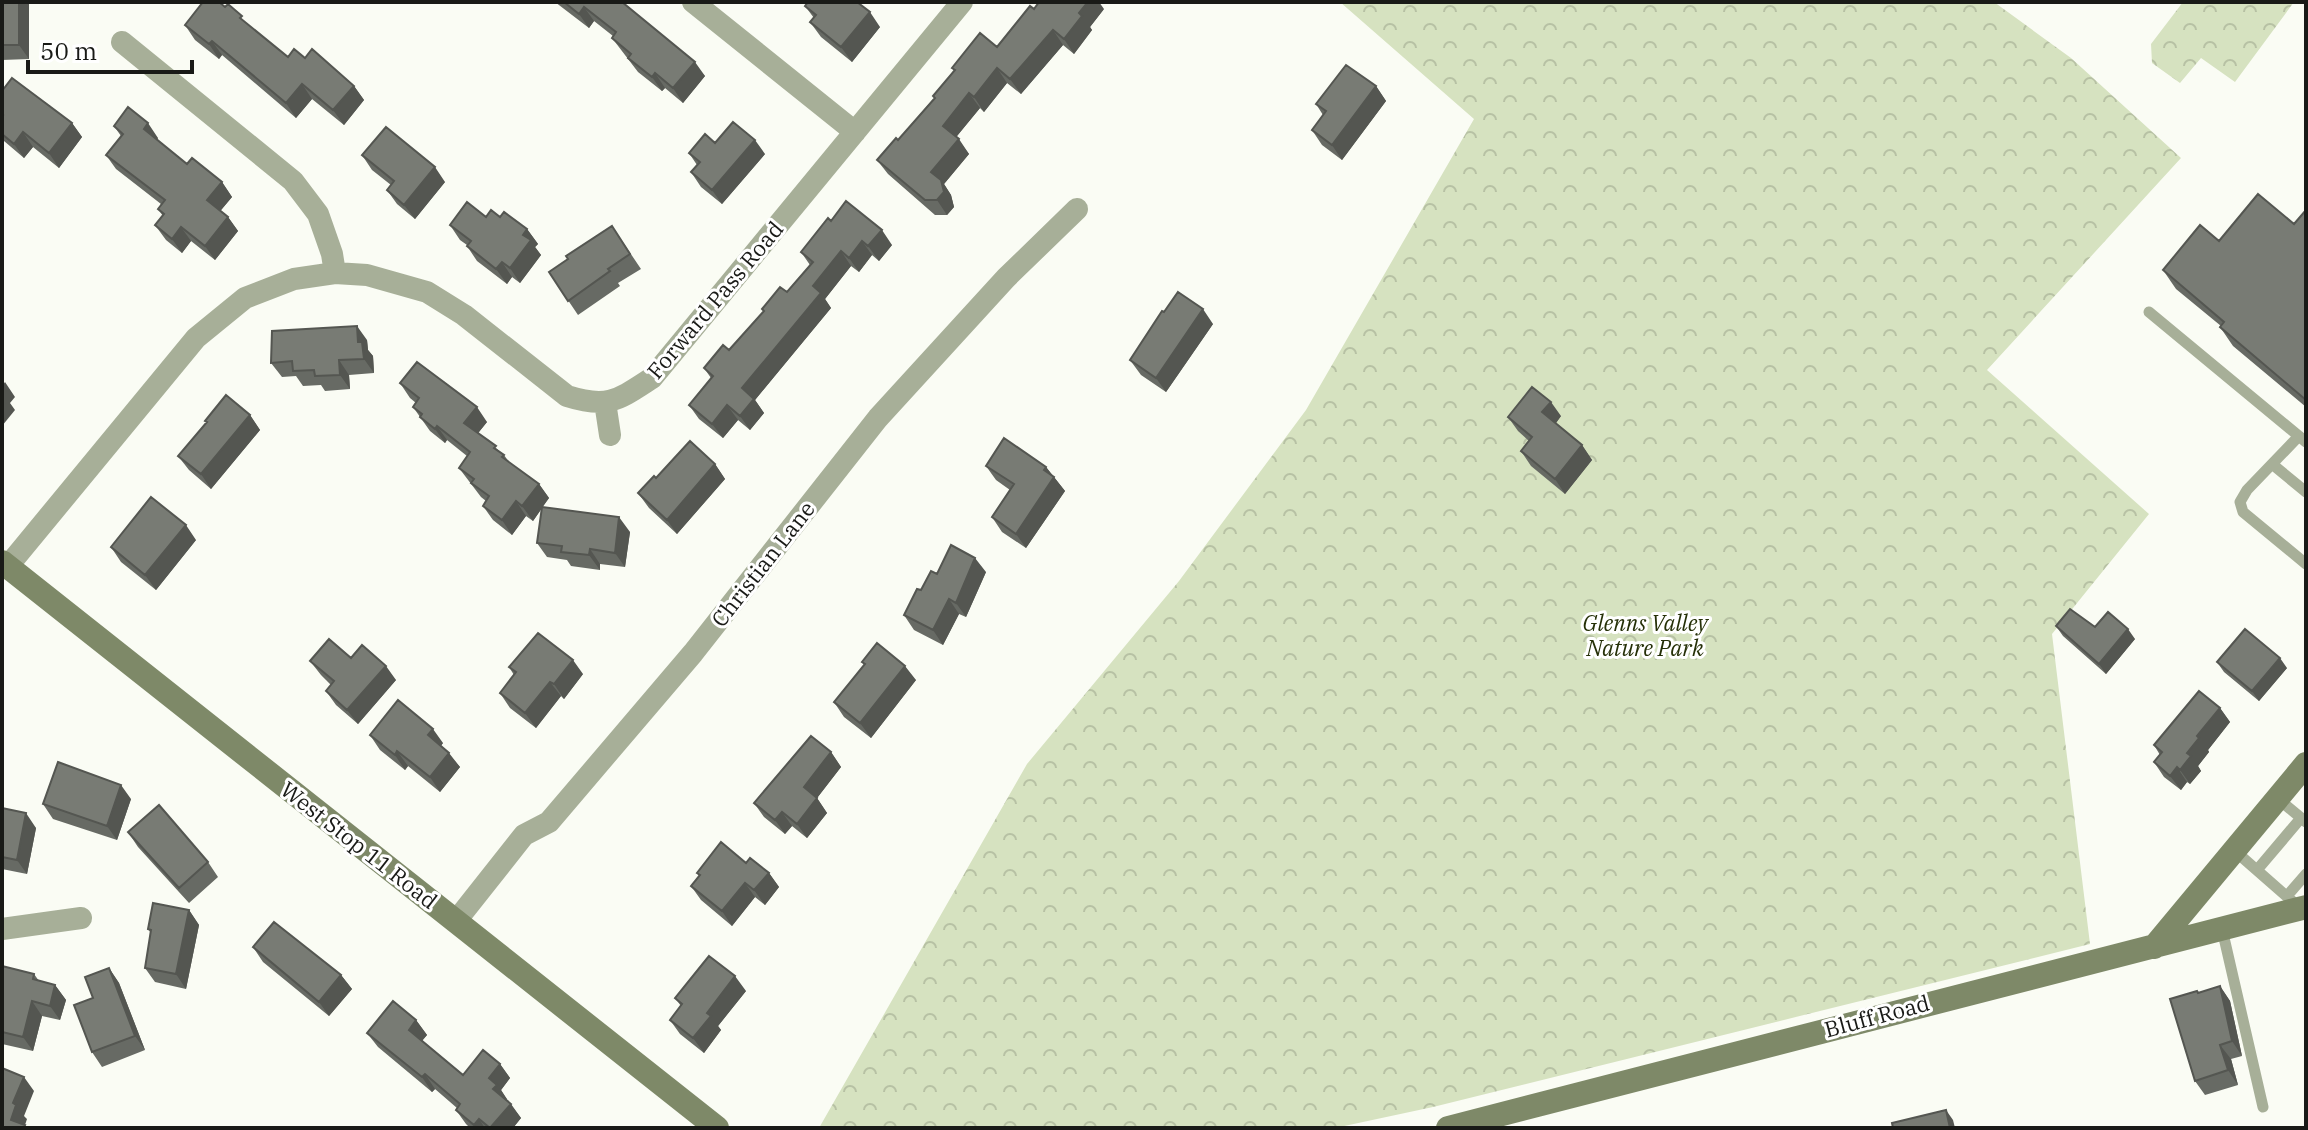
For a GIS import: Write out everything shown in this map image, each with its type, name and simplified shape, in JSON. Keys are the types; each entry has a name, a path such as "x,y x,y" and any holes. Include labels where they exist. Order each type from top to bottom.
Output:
{"main road":[{"name":"West Stop 11 Road","path":"5,564 717,1128"},
{"path":"2154,947 2306,764"},
{"name":"Bluff Road","path":"1448,1128 2096,959 2154,947 2298,904"}],"street":[{"path":"693,2 855,132"},
{"name":"Forward Pass Road","path":"605,402 618,401 652,378 962,2"},
{"path":"122,42 293,181 318,214 335,273"},
{"name":"Christian Lane","path":"456,921 524,835 549,822 693,653 878,418 1006,278 1077,209"},
{"path":"5,564 196,338 245,298 294,279 335,273 367,275 427,292 464,315 567,396 587,403 605,402 610,435"},
{"path":"2,929 81,918"}],"lane":[{"path":"2149,312 2302,439 2261,474 2240,502 2243,512 2306,564"},
{"path":"2272,464 2306,492"},
{"path":"2257,870 2304,821 2277,798"},
{"path":"2234,850 2298,904 2304,869"},
{"path":"2222,929 2263,1107"}],"green space":[{"name":"Glenns Valley Nature Park","path":"1340,2 1994,2 2071,58 2181,158 1987,370 2149,514 2052,634 2090,944 1433,1107 1335,1128 819,1128 1027,764 1179,581 1306,410 1474,119"},
{"path":"2183,2 2294,2 2235,82 2201,58 2180,83 2152,63 2151,44"}],"building":[{"path":"2,2 19,2 19,45 2,45"},
{"path":"203,2 219,2 225,7 228,4 242,16 240,18 288,57 294,49 305,58 312,49 354,86 333,110 302,84 286,103 212,41 209,44 185,25"},
{"path":"564,2 622,2 695,62 673,88 655,73 652,77 628,58 631,54 612,38 616,32 584,7 579,14"},
{"path":"808,2 857,2 870,12 841,47 810,22 816,15 805,6"},
{"path":"1039,2 1088,2 1079,13 1082,16 1064,39 1053,30 1010,79 997,68 974,97 969,93 943,126 959,139 931,172 941,180 944,192 937,200 925,200 877,160 935,98 933,96 955,70 952,68 980,33 997,47 1030,6 1034,9"},
{"path":"1346,65 1376,86 1332,145 1312,130 1326,111 1316,104"},
{"path":"12,78 72,123 49,153 23,132 14,144 2,134 2,91"},
{"path":"128,107 148,123 144,129 187,164 192,158 222,182 207,200 228,217 205,246 181,227 172,239 155,225 164,214 158,209 165,200 106,155 123,134 114,126"},
{"path":"733,122 755,140 712,190 691,172 700,162 689,153 705,134 715,143"},
{"path":"386,127 435,167 404,205 387,190 394,181 362,155"},
{"path":"2258,194 2294,224 2306,210 2306,400 2220,327 2224,322 2163,270 2200,225 2219,241"},
{"path":"846,201 882,230 868,246 862,241 849,258 841,251 813,286 821,293 742,388 754,399 740,416 727,405 712,424 689,405 713,376 704,368 723,345 729,350 764,311 762,309 780,287 787,292 813,262 801,252"},
{"path":"467,202 486,217 491,210 500,217 504,212 527,229 523,235 531,240 510,268 502,262 496,269 467,246 471,241 450,225"},
{"path":"612,226 630,254 568,301 549,272 568,259 566,256"},
{"path":"1178,292 1203,309 1156,378 1130,360"},
{"path":"357,326 364,359 339,360 340,375 315,376 314,370 293,371 292,361 271,363 272,331"},
{"path":"417,362 477,407 464,423 539,484 522,506 516,501 502,520 483,506 489,496 471,483 474,479 459,468 470,452 420,417 422,414 413,407 419,398 400,383"},
{"path":"1532,387 1551,402 1542,412 1582,445 1555,479 1521,451 1532,437 1508,417"},
{"path":"226,395 250,415 201,474 178,456"},
{"path":"1004,438 1046,467 1044,470 1054,477 1016,534 992,517 1014,484 986,466"},
{"path":"690,441 715,464 667,520 638,493"},
{"path":"151,497 186,525 145,575 111,547"},
{"path":"542,507 619,517 615,553 590,549 589,555 561,552 562,546 537,543"},
{"path":"951,545 975,558 956,603 949,599 933,630 904,615 917,589 921,590 931,571 937,574"},
{"path":"2070,609 2095,627 2108,612 2128,629 2099,664 2056,626"},
{"path":"2245,629 2280,658 2252,691 2217,662"},
{"path":"538,633 573,660 525,713 500,693 516,672 509,667"},
{"path":"329,639 351,658 362,645 386,666 347,710 326,691 334,681 310,661"},
{"path":"877,643 905,666 860,723 834,702 865,664 862,662"},
{"path":"2199,691 2220,708 2197,736 2199,738 2187,753 2191,756 2180,770 2177,767 2170,776 2154,762 2162,752 2154,745"},
{"path":"398,700 433,729 428,735 449,753 430,777 370,735"},
{"path":"811,736 831,752 804,787 817,798 797,824 782,812 775,820 754,803"},
{"path":"58,762 121,785 107,826 43,804"},
{"path":"159,805 208,862 179,888 128,832"},
{"path":"2,808 26,813 17,860 2,857"},
{"path":"721,842 746,863 750,858 769,873 754,890 745,883 722,911 691,886"},
{"path":"153,903 189,910 176,974 145,968"},
{"path":"274,922 341,975 319,1002 253,947"},
{"path":"709,956 735,976 707,1013 711,1016 693,1038 670,1020 682,1004 675,998"},
{"path":"2,966 34,974 33,979 55,985 50,1006 32,1001 23,1037 2,1032"},
{"path":"109,968 135,1036 92,1052 74,1005 93,998 85,977"},
{"path":"2220,986 2232,1041 2220,1045 2228,1070 2195,1081 2170,999"},
{"path":"393,1001 416,1020 409,1030 463,1075 483,1050 500,1064 489,1078 497,1085 493,1089 511,1104 490,1128 479,1119 474,1125 456,1110 460,1104 425,1074 422,1077 367,1033"},
{"path":"2,1068 24,1077 13,1103 16,1105 11,1120 25,1125 23,1128 2,1128"},
{"path":"1946,1110 1950,1128 1893,1128 1892,1123"}]}
